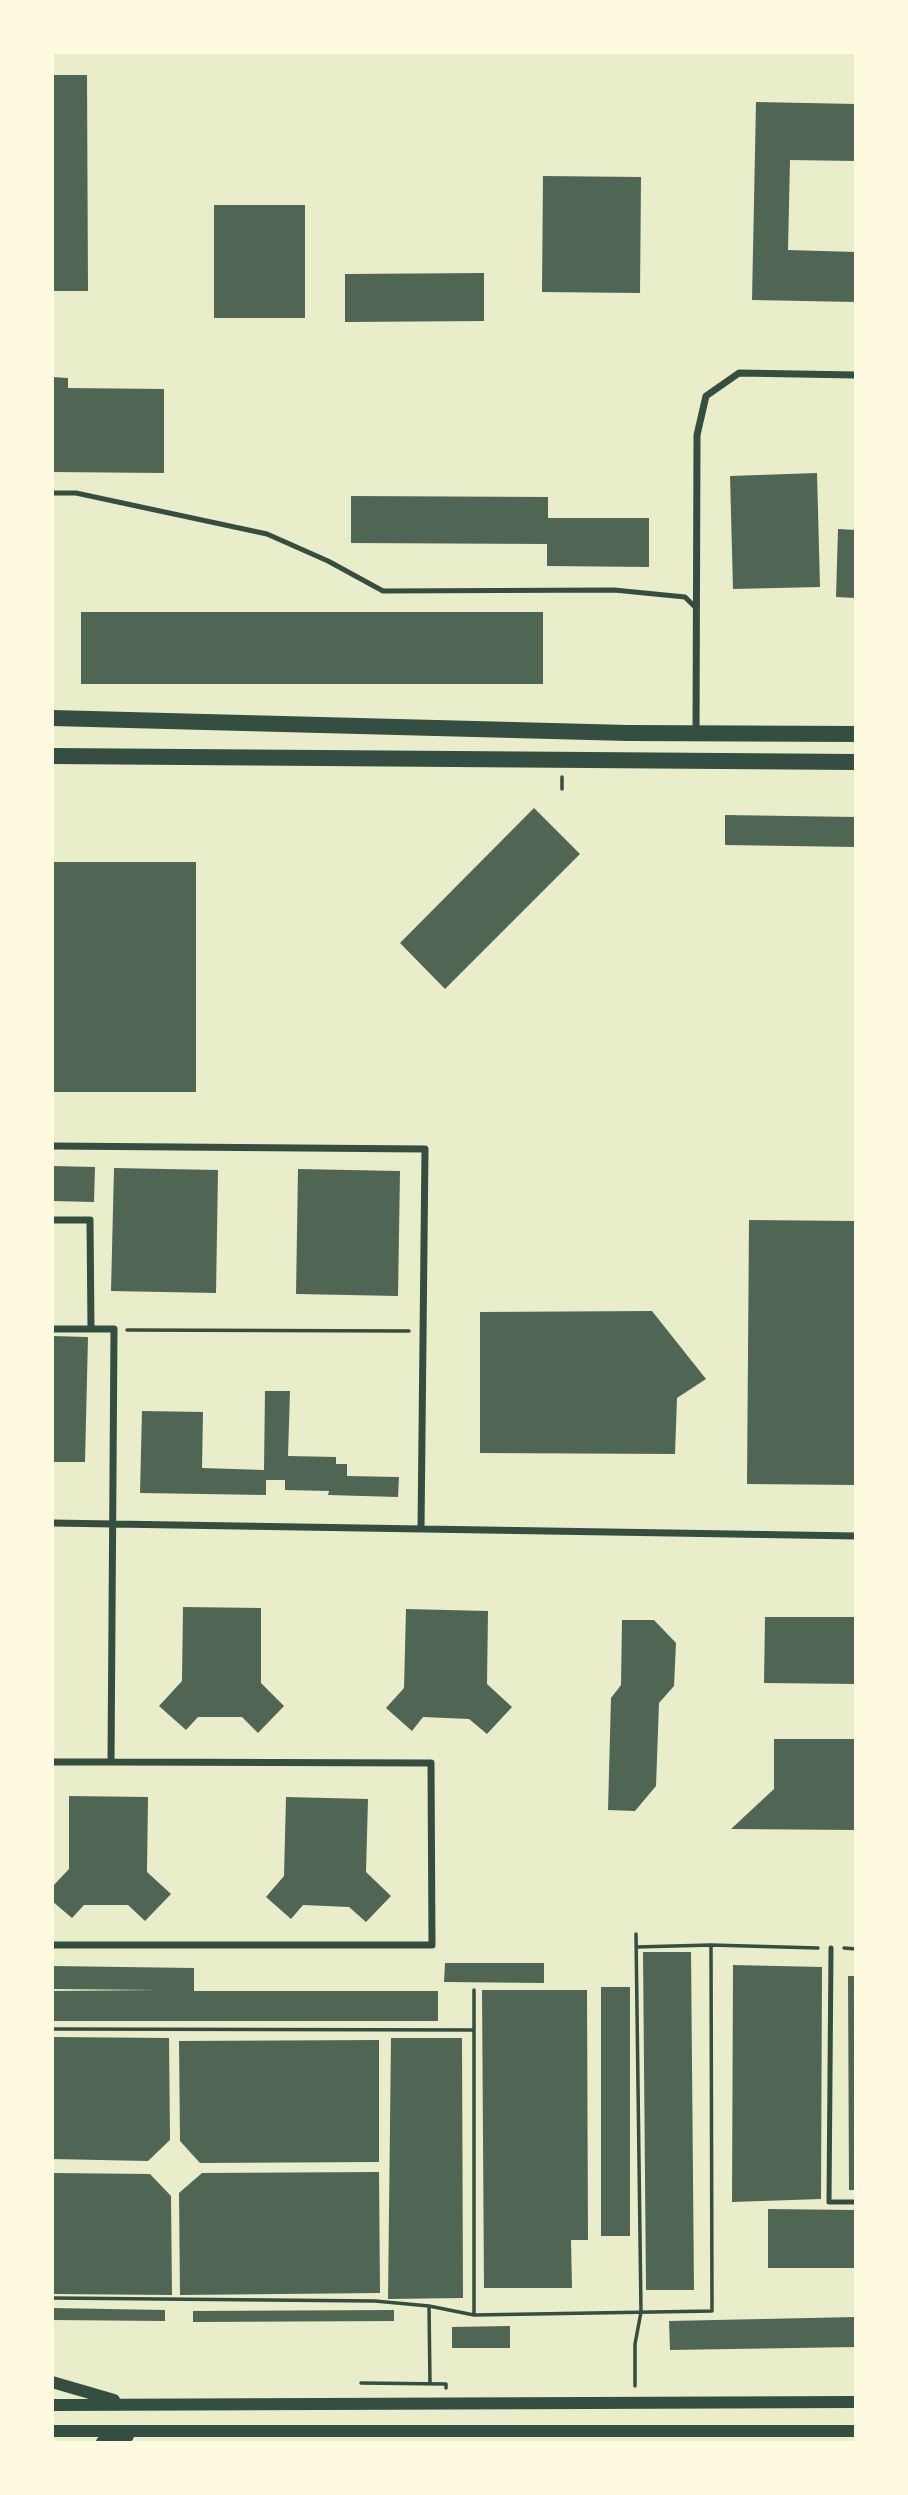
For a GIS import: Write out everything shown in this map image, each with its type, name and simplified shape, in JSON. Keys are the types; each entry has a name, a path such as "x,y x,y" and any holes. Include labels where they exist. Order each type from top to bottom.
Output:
{"main road":[{"path":"52,718 576,732 856,734"},
{"path":"52,755 856,762"}],"street":[{"path":"696,733 697,435 706,396 739,373 856,375"},
{"path":"52,1146 425,1149 421,1528"},
{"path":"52,1220 90,1220 91,1329"},
{"path":"52,1329 114,1329 111,1762"},
{"path":"52,1522 856,1536"},
{"path":"52,1762 431,1763 432,1944 52,1945"},
{"path":"52,2382 128,2404"},
{"path":"52,2404 856,2402"},
{"path":"52,2431 856,2431"},
{"path":"102,2442 149,2431"}],"lane":[{"path":"52,493 76,493 267,534 328,561 383,591 614,590 685,597 696,608"},
{"path":"831,1948 829,2202 856,2202"}],"path":[{"path":"114,1329 423,1332"},
{"path":"635,2403 635,2344 641,2312 636,1934"},
{"path":"636,1947 711,1944 856,1949"},
{"path":"52,2298 374,2301 429,2306 474,2315 712,2311 711,1944"},
{"path":"474,1990 474,2315"},
{"path":"52,2029 474,2030"},
{"path":"429,2306 430,2404"}],"building":[{"path":"52,75 87,75 88,291 52,291"},
{"path":"756,102 856,104 856,161 790,160 788,250 856,252 856,302 752,300"},
{"path":"543,176 641,177 640,293 542,292"},
{"path":"214,205 305,205 305,318 214,318"},
{"path":"484,273 484,321 345,322 345,274"},
{"path":"52,377 68,378 68,388 164,389 164,473 52,472"},
{"path":"817,473 820,587 733,589 730,476"},
{"path":"351,496 548,497 548,518 649,518 649,567 547,566 547,544 351,543"},
{"path":"838,529 856,530 856,598 836,597"},
{"path":"81,612 543,612 543,684 81,684"},
{"path":"534,808 580,854 445,989 400,943"},
{"path":"725,815 856,817 856,847 725,845"},
{"path":"52,862 196,862 196,1092 52,1092"},
{"path":"52,1166 95,1167 94,1202 52,1201"},
{"path":"114,1168 218,1170 216,1293 111,1291"},
{"path":"298,1169 400,1171 398,1296 296,1294"},
{"path":"749,1220 856,1221 856,1485 747,1484"},
{"path":"652,1311 706,1379 677,1398 675,1454 480,1453 480,1312"},
{"path":"52,1336 88,1337 85,1462 52,1462"},
{"path":"265,1391 290,1391 288,1456 336,1457 336,1464 347,1464 347,1476 399,1477 398,1497 328,1495 329,1491 285,1490 285,1480 266,1480 266,1495 140,1493 142,1411 203,1412 202,1468 264,1470"},
{"path":"183,1607 261,1608 261,1683 284,1706 258,1733 242,1717 198,1717 186,1730 159,1706 182,1681"},
{"path":"406,1609 488,1611 487,1684 512,1707 487,1734 469,1719 423,1717 412,1731 386,1708 404,1688"},
{"path":"765,1617 856,1617 856,1684 764,1683"},
{"path":"622,1620 654,1620 676,1643 674,1686 659,1703 656,1786 635,1811 608,1810 611,1698 621,1685"},
{"path":"774,1739 856,1739 856,1830 731,1829 774,1789"},
{"path":"69,1796 148,1797 147,1872 171,1894 145,1921 128,1905 84,1905 72,1918 52,1901 52,1887 69,1869"},
{"path":"286,1797 368,1799 366,1872 391,1896 366,1922 349,1907 303,1905 291,1919 266,1897 284,1876"},
{"path":"643,1952 691,1952 694,2290 646,2290"},
{"path":"445,1963 544,1963 544,1983 444,1982"},
{"path":"733,1965 822,1967 821,2199 732,2202"},
{"path":"52,1966 194,1968 194,1991 438,1991 438,2021 52,2021 52,1991 159,1990 52,1989"},
{"path":"848,1976 856,1976 856,2190 849,2190"},
{"path":"601,1987 630,1987 630,2236 601,2236"},
{"path":"482,1990 587,1990 588,2240 571,2240 572,2288 484,2288"},
{"path":"52,2037 169,2038 170,2140 148,2161 52,2159"},
{"path":"391,2038 462,2038 463,2298 388,2299"},
{"path":"379,2040 379,2162 200,2163 180,2141 179,2041"},
{"path":"379,2172 380,2293 180,2295 179,2193 202,2173"},
{"path":"52,2173 150,2174 171,2196 172,2295 52,2294"},
{"path":"768,2209 856,2210 856,2268 768,2268"},
{"path":"52,2308 165,2310 165,2321 52,2320"},
{"path":"394,2310 394,2321 193,2322 193,2311"},
{"path":"856,2317 856,2347 670,2350 669,2321"},
{"path":"510,2326 510,2348 452,2348 452,2327"}]}
